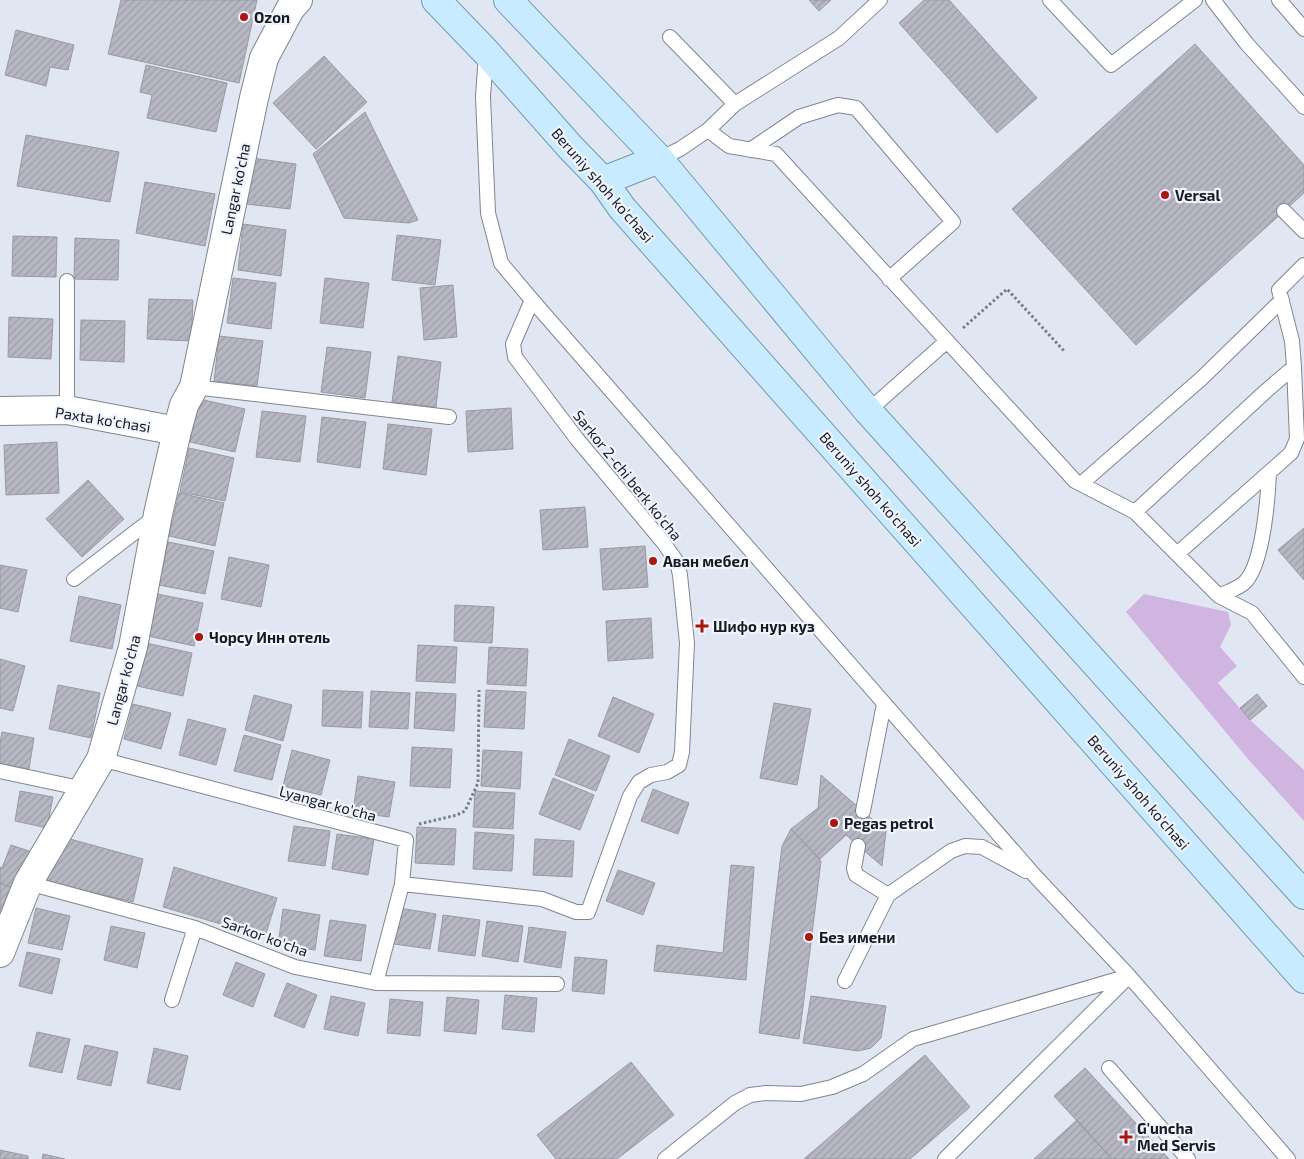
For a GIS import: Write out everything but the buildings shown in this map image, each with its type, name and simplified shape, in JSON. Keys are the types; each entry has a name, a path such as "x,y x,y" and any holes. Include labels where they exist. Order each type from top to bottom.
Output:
{"main road":[{"name":"Beruniy shoh ko'chasi","path":"436,0 603,181 622,208 1304,979"},
{"path":"508,0 659,159 868,411 1304,895"},
{"path":"603,181 659,159"}],"street":[{"name":"Langar ko'cha","path":"0,953 28,883 101,759 133,647 158,514 177,432 184,405 194,387 264,58 290,9 298,0"},
{"name":"Paxta ko‘chasi","path":"0,411 67,410 177,432"}],"lane":[{"path":"659,159 680,149 708,130 735,104 839,38 880,0"},
{"path":"1050,0 1111,65 1188,2"},
{"path":"1213,0 1247,44 1304,107"},
{"path":"1279,0 1304,29"},
{"path":"670,36 735,104"},
{"path":"486,52 482,97 488,214 502,263 532,300 884,704 1035,876 1129,976 1288,1159"},
{"path":"750,150 799,117 838,105 856,108 953,222 889,279"},
{"path":"708,130 729,146 776,154 1076,481 1135,512 1219,596 1252,613 1304,677"},
{"path":"1284,211 1304,231"},
{"path":"1178,554 1291,452 1297,439 1292,341 1280,290 1304,265"},
{"path":"67,281 67,410"},
{"name":"Sarkor 2-chi berk ko'cha","path":"402,884 542,899 576,912 588,912 630,796 639,782 651,775 667,772 678,765 682,752 687,643 677,562 663,542 577,439 514,357 513,344 532,300"},
{"path":"1081,484 1202,378 1282,300"},
{"path":"868,411 947,341"},
{"path":"1135,512 1294,367"},
{"path":"194,387 449,417"},
{"path":"1219,596 1246,582 1257,559 1267,506 1269,472"},
{"path":"74,579 158,514"},
{"path":"863,811 884,704"},
{"name":"Lyangar ko'cha","path":"101,759 406,840"},
{"path":"0,771 84,789"},
{"path":"376,983 402,884 406,840"},
{"path":"858,846 854,868 856,875 888,895"},
{"path":"845,981 888,895 951,851 966,846 982,847 1035,876"},
{"name":"Sarkor ko'cha","path":"28,883 195,928 295,966 376,983 557,984"},
{"path":"172,1000 195,928"},
{"path":"665,1159 735,1104 750,1096 766,1093 801,1094 832,1088 863,1074 913,1039 1129,976"},
{"path":"945,1159 1129,976"},
{"path":"1109,1068 1188,1159"}],"path":[{"path":"947,341 1007,289 1065,352"},
{"path":"406,840 413,825 457,815 465,811 478,783 479,690"}],"shaded area":[{"path":"1144,594 1228,612 1231,625 1220,647 1237,666 1218,683 1250,720 1304,770 1304,821 1248,759 1126,612"}],"place":[{"name":"Ozon","path":"244,17"},
{"name":"Versal","path":"1165,195"},
{"name":"Аван мебел","path":"653,561"},
{"name":"Шифо нур куз","path":"702,626"},
{"name":"Чорсу Инн отель","path":"199,637"},
{"name":"Pegas petrol","path":"834,823"},
{"name":"Без имени","path":"809,937"},
{"name":"G'uncha Med Servis","path":"1126,1137"}]}
